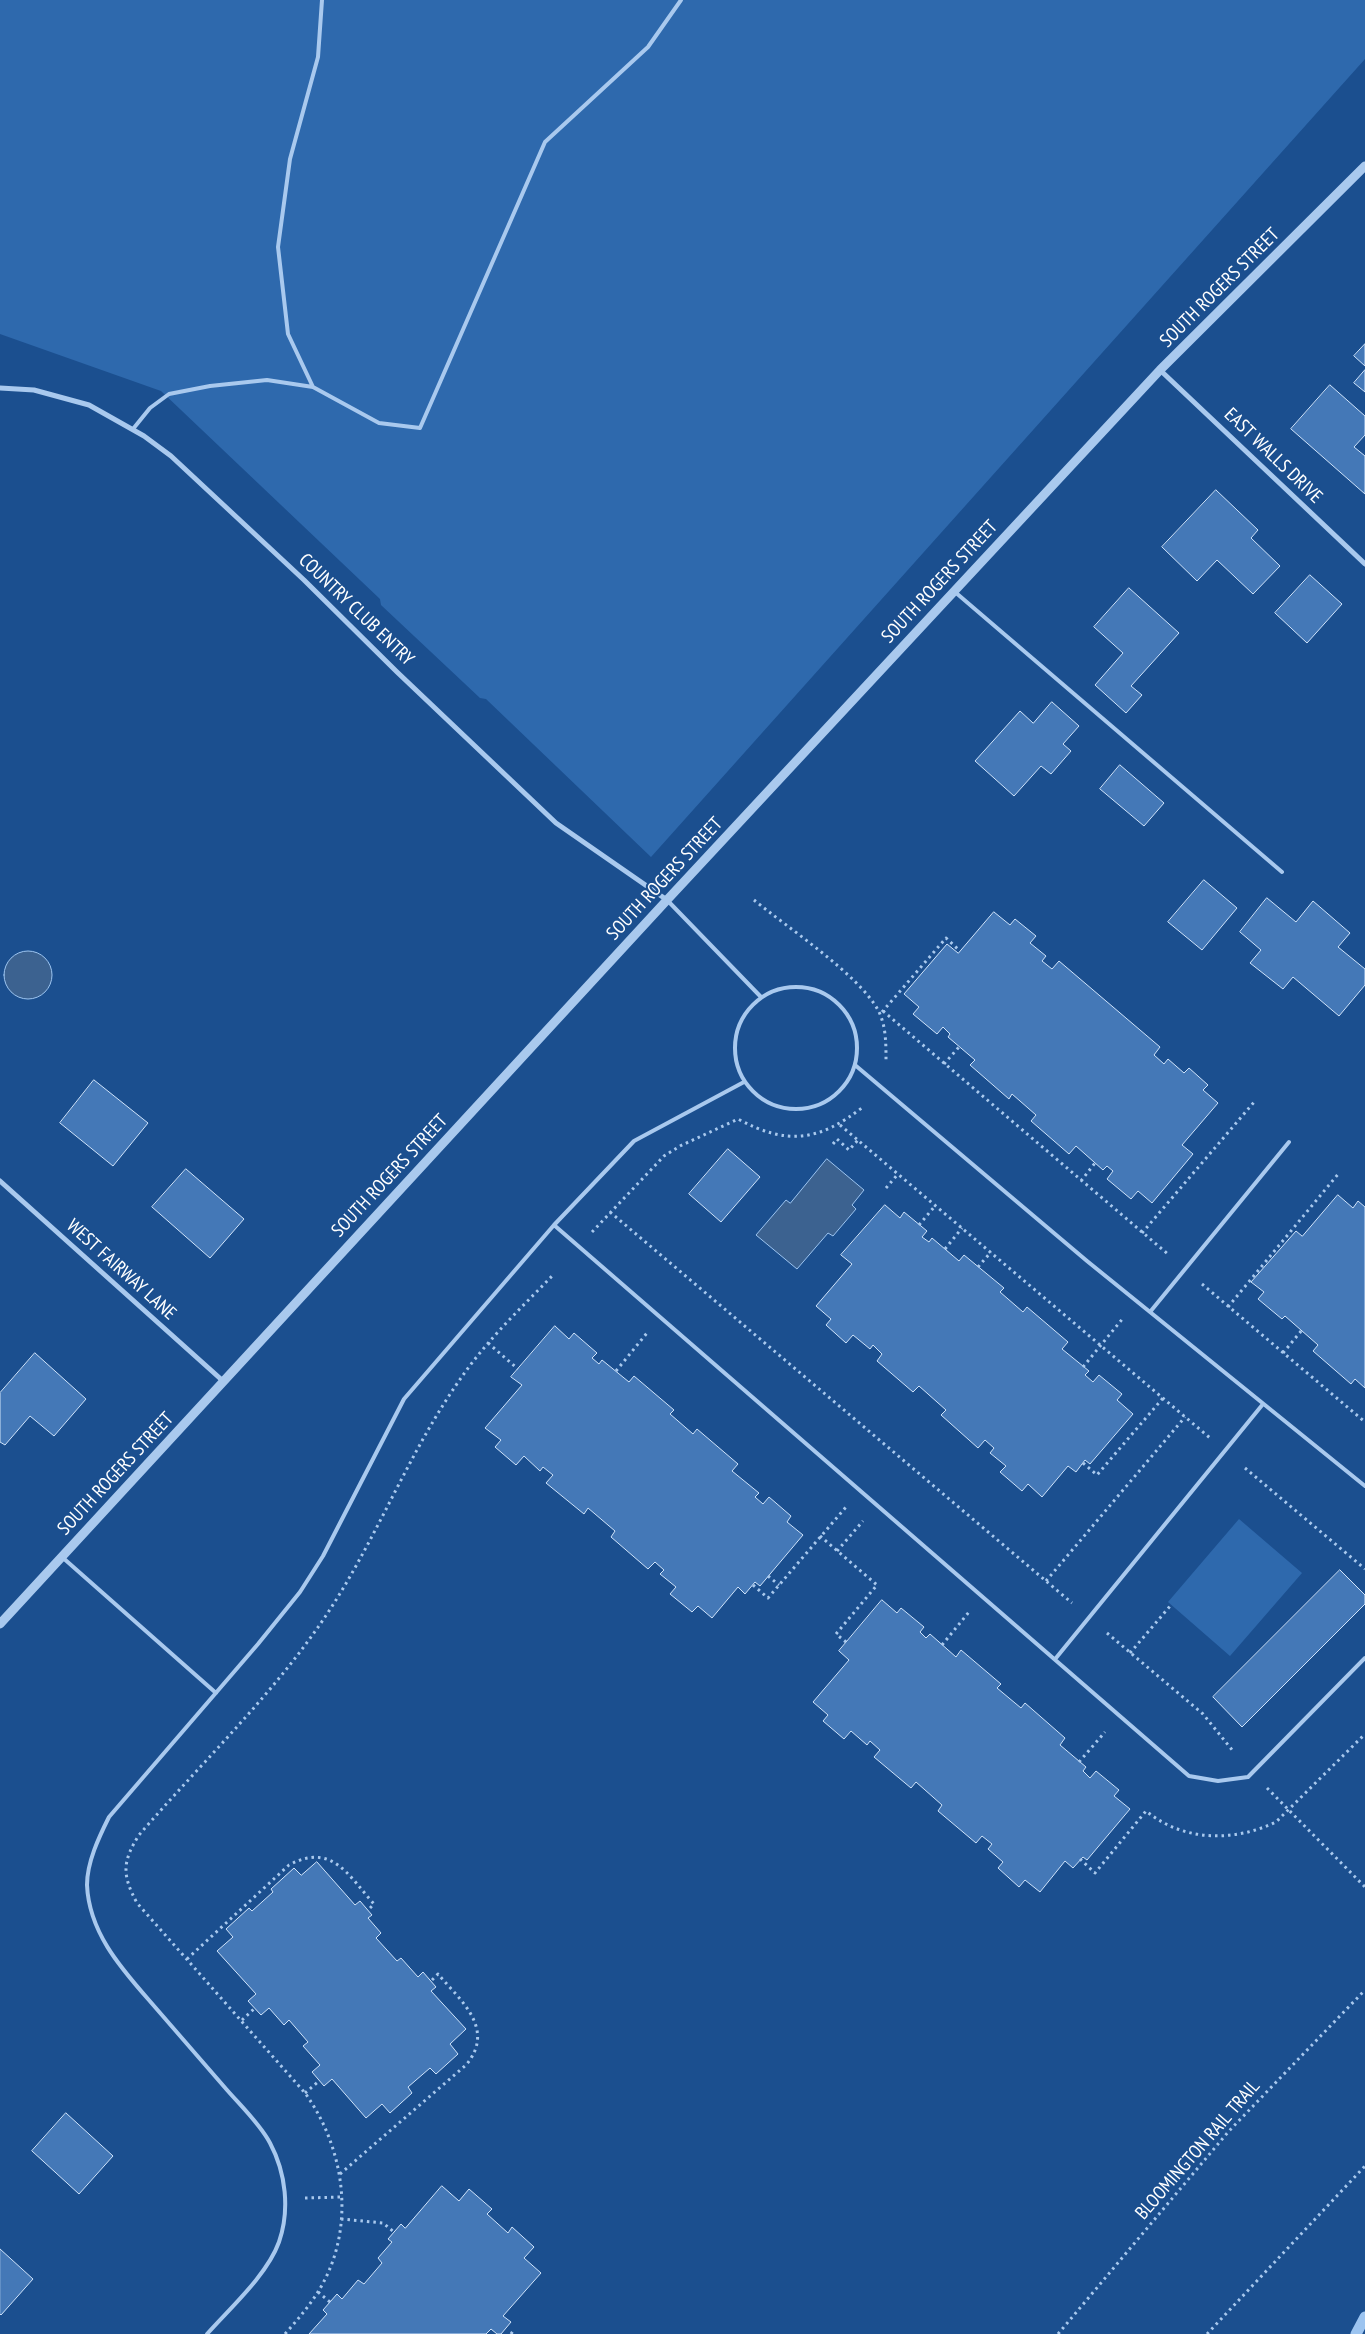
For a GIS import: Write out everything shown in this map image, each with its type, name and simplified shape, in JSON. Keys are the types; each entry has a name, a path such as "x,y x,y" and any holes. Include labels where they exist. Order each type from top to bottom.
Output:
{"street":[{"name":"SOUTH ROGERS STREET","path":"0,1624 954,590 1160,370 1365,166"},
{"name":"EAST WALLS DRIVE","path":"1160,370 1365,564"},
{"name":"COUNTRY CLUB ENTRY","path":"0,388 34,390 89,405 133,429 171,456 211,492 556,823 667,900"},
{"name":"WEST FAIRWAY LANE","path":"0,1181 223,1381"}],"lane":[{"path":"313,387 288,334 278,247 290,158 318,57 322,0"},
{"path":"133,429 158,401 169,394 185,390 267,380 313,387 379,422 420,428 546,142 648,47 681,0"},
{"path":"954,590 1282,872"},
{"path":"667,900 761,997"},
{"path":"802,988 822,993 839,1006 852,1023 857,1044 855,1065 846,1084 830,1099 811,1108 792,1110 774,1106 757,1096 744,1082 737,1064 734,1046 738,1027 747,1010 761,997 780,989 802,988"},
{"path":"855,1065 1150,1312 1365,1486"},
{"path":"207,2334 269,2263 284,2223 286,2199 282,2175 270,2143 242,2106 131,1979 101,1939 90,1911 87,1883 94,1848 109,1817 300,1592 322,1556 404,1399 554,1225 634,1141 744,1082"},
{"path":"1150,1312 1290,1142"},
{"path":"554,1225 1056,1658 1189,1776 1218,1781 1248,1776 1365,1658"},
{"path":"1056,1658 1263,1404"},
{"path":"62,1557 216,1693"}],"path":[{"path":"754,900 851,978 881,1013 1169,1255"},
{"path":"881,1013 946,938 960,951"},
{"path":"881,1013 886,1044 886,1060"},
{"path":"944,1064 959,1047"},
{"path":"1142,1233 1255,1102"},
{"path":"592,1232 664,1156 680,1146 738,1119 770,1133 806,1136 840,1125 863,1107"},
{"path":"840,1125 1210,1438"},
{"path":"833,1144 837,1139 849,1150 858,1140"},
{"path":"1081,1181 1096,1163"},
{"path":"1228,1306 1339,1173"},
{"path":"886,1188 898,1174"},
{"path":"919,1224 935,1206"},
{"path":"610,1212 1072,1603"},
{"path":"945,1249 962,1228"},
{"path":"978,1267 990,1252"},
{"path":"285,2334 318,2292 335,2254 342,2197 340,2174 332,2142 325,2124 305,2093 137,1903 127,1884 125,1869 129,1851 139,1835 288,1666 326,1616 348,1579 420,1442 461,1377 488,1343 554,1274"},
{"path":"1202,1284 1365,1422"},
{"path":"1083,1367 1122,1319"},
{"path":"1283,1353 1302,1330"},
{"path":"616,1371 641,1341"},
{"path":"488,1343 518,1368"},
{"path":"1083,1463 1097,1475 1163,1398"},
{"path":"1046,1581 1185,1417"},
{"path":"1245,1468 1365,1569"},
{"path":"837,1551 877,1503"},
{"path":"753,1585 768,1598 838,1515"},
{"path":"820,1536 877,1585 836,1634 846,1642"},
{"path":"768,1576 779,1585"},
{"path":"1130,1653 1171,1605"},
{"path":"942,1645 967,1615"},
{"path":"1107,1633 1203,1714 1233,1751"},
{"path":"1079,1762 1102,1734"},
{"path":"1080,1859 1095,1872 1146,1811 1163,1823 1197,1834 1225,1837 1261,1829 1276,1822 1365,1734"},
{"path":"1267,1787 1365,1887"},
{"path":"187,1959 289,1865 309,1858 320,1856 338,1864 374,1904 368,1910"},
{"path":"340,2174 466,2065 476,2050 478,2030 469,2010 438,1974 431,1981"},
{"name":"BLOOMINGTON RAIL TRAIL","path":"1058,2334 1229,2131 1365,1990"},
{"path":"242,2020 255,2008"},
{"path":"305,2093 319,2081"},
{"path":"1207,2334 1365,2166"},
{"path":"286,2199 342,2197"},
{"path":"340,2219 383,2223 394,2232"},
{"path":"318,2292 330,2302"}],"shaded area":[{"path":"0,0 1365,0 1365,59 651,857 486,699 480,698 381,605 380,599 161,391 0,334"},
{"path":"28,951 37,953 45,958 50,966 52,975 50,984 45,992 37,997 28,999 19,997 11,992 6,984 4,975 6,966 11,958 19,953"},
{"path":"827,1159 864,1190 852,1205 856,1209 833,1236 828,1233 797,1269 756,1235 786,1200 790,1203"},
{"path":"1239,1519 1302,1573 1230,1656 1168,1602"}],"building":[{"path":"1365,344 1365,366 1354,356"},
{"path":"1365,370 1365,392 1354,383"},
{"path":"1330,385 1365,416 1365,435 1354,447 1365,456 1365,494 1291,429"},
{"path":"1216,490 1258,530 1251,538 1280,566 1253,594 1217,560 1197,581 1162,547"},
{"path":"1310,575 1342,604 1307,643 1275,613"},
{"path":"1129,588 1179,633 1131,686 1142,695 1126,713 1095,685 1123,653 1094,627"},
{"path":"1052,702 1079,726 1063,744 1071,751 1051,774 1041,766 1014,796 975,761 1020,711 1033,723"},
{"path":"1120,765 1164,803 1144,826 1100,789"},
{"path":"1204,880 1237,908 1202,950 1168,922"},
{"path":"1267,898 1296,922 1313,901 1350,933 1338,947 1365,969 1365,985 1339,1016 1293,977 1283,989 1250,963 1261,950 1240,932"},
{"path":"994,912 1010,925 1015,919 1036,936 1030,943 1046,956 1042,961 1052,969 1059,961 1160,1047 1154,1055 1164,1064 1168,1059 1184,1073 1189,1068 1208,1085 1203,1090 1218,1103 1182,1145 1193,1154 1152,1203 1138,1191 1131,1199 1107,1179 1113,1171 1107,1166 1103,1170 1076,1146 1069,1154 1031,1121 1036,1115 1012,1094 1009,1099 970,1065 975,1060 948,1037 950,1034 943,1027 937,1034 913,1014 919,1007 904,994 947,944 958,953"},
{"path":"94,1080 148,1123 113,1166 60,1123"},
{"path":"728,1149 760,1177 721,1222 689,1194"},
{"path":"186,1169 244,1219 210,1258 152,1207"},
{"path":"1338,1195 1353,1208 1358,1201 1365,1207 1365,1388 1355,1379 1351,1384 1313,1351 1318,1345 1285,1316 1282,1319 1258,1299 1264,1292 1251,1282 1296,1231 1302,1236"},
{"path":"885,1205 900,1218 904,1212 927,1231 922,1237 929,1242 932,1238 959,1261 964,1255 1004,1288 1000,1292 1023,1312 1027,1307 1068,1342 1062,1349 1089,1371 1085,1375 1093,1382 1099,1375 1122,1394 1117,1400 1133,1414 1090,1464 1085,1460 1076,1472 1068,1466 1042,1497 1028,1484 1022,1491 1000,1472 1006,1466 990,1453 994,1448 985,1440 978,1448 941,1415 946,1410 919,1386 913,1392 877,1361 882,1354 873,1345 870,1349 853,1335 846,1343 826,1325 831,1319 816,1306 852,1264 841,1255"},
{"path":"555,1326 569,1339 574,1333 597,1353 592,1358 599,1364 602,1360 629,1382 634,1376 674,1410 670,1414 693,1434 697,1429 738,1464 732,1471 759,1493 755,1497 763,1504 769,1497 791,1516 787,1522 803,1535 760,1586 755,1582 745,1594 738,1587 712,1618 698,1606 692,1612 670,1594 676,1587 660,1574 664,1570 655,1562 648,1569 611,1537 615,1531 588,1508 584,1514 546,1483 553,1475 543,1467 540,1471 524,1456 516,1465 495,1447 501,1440 485,1428 522,1385 511,1377"},
{"path":"35,1353 86,1399 54,1436 30,1416 5,1445 0,1442 0,1393"},
{"path":"1340,1570 1365,1595 1365,1604 1242,1727 1213,1697"},
{"path":"882,1600 897,1613 901,1608 924,1627 920,1632 926,1638 930,1634 956,1657 961,1650 1001,1684 997,1688 1021,1708 1025,1703 1065,1738 1060,1745 1086,1767 1083,1771 1090,1778 1096,1771 1119,1790 1114,1796 1130,1809 1087,1860 1083,1857 1073,1868 1065,1861 1040,1892 1025,1880 1019,1887 998,1868 1003,1862 988,1849 992,1844 982,1836 976,1843 938,1811 942,1805 916,1782 911,1788 874,1757 880,1750 870,1741 867,1745 851,1731 844,1739 823,1721 828,1715 813,1702 849,1660 839,1651"},
{"path":"317,1862 355,1905 360,1901 372,1915 368,1918 381,1933 376,1938 397,1961 401,1958 418,1977 423,1972 436,1987 431,1991 466,2029 450,2044 458,2054 436,2074 430,2068 408,2087 412,2093 390,2113 382,2104 366,2118 332,2079 324,2086 312,2072 320,2065 303,2046 308,2042 289,2020 284,2025 269,2008 261,2015 248,2001 256,1994 217,1951 233,1937 226,1929 249,1908 252,1911 273,1892 271,1889 294,1868 301,1875"},
{"path":"66,2113 113,2156 79,2194 32,2151"},
{"path":"442,2186 459,2201 469,2189 492,2209 487,2214 508,2233 512,2227 534,2247 524,2258 541,2273 503,2316 511,2322 501,2334 497,2334 491,2329 486,2334 309,2334 327,2314 323,2310 337,2294 342,2299 358,2280 364,2284 382,2263 378,2258 392,2242 388,2239 401,2224 405,2228"},
{"path":"0,2249 33,2279 1,2315 0,2314"}],"waterway":[{"path":"1356,2334 1365,2317"}]}
